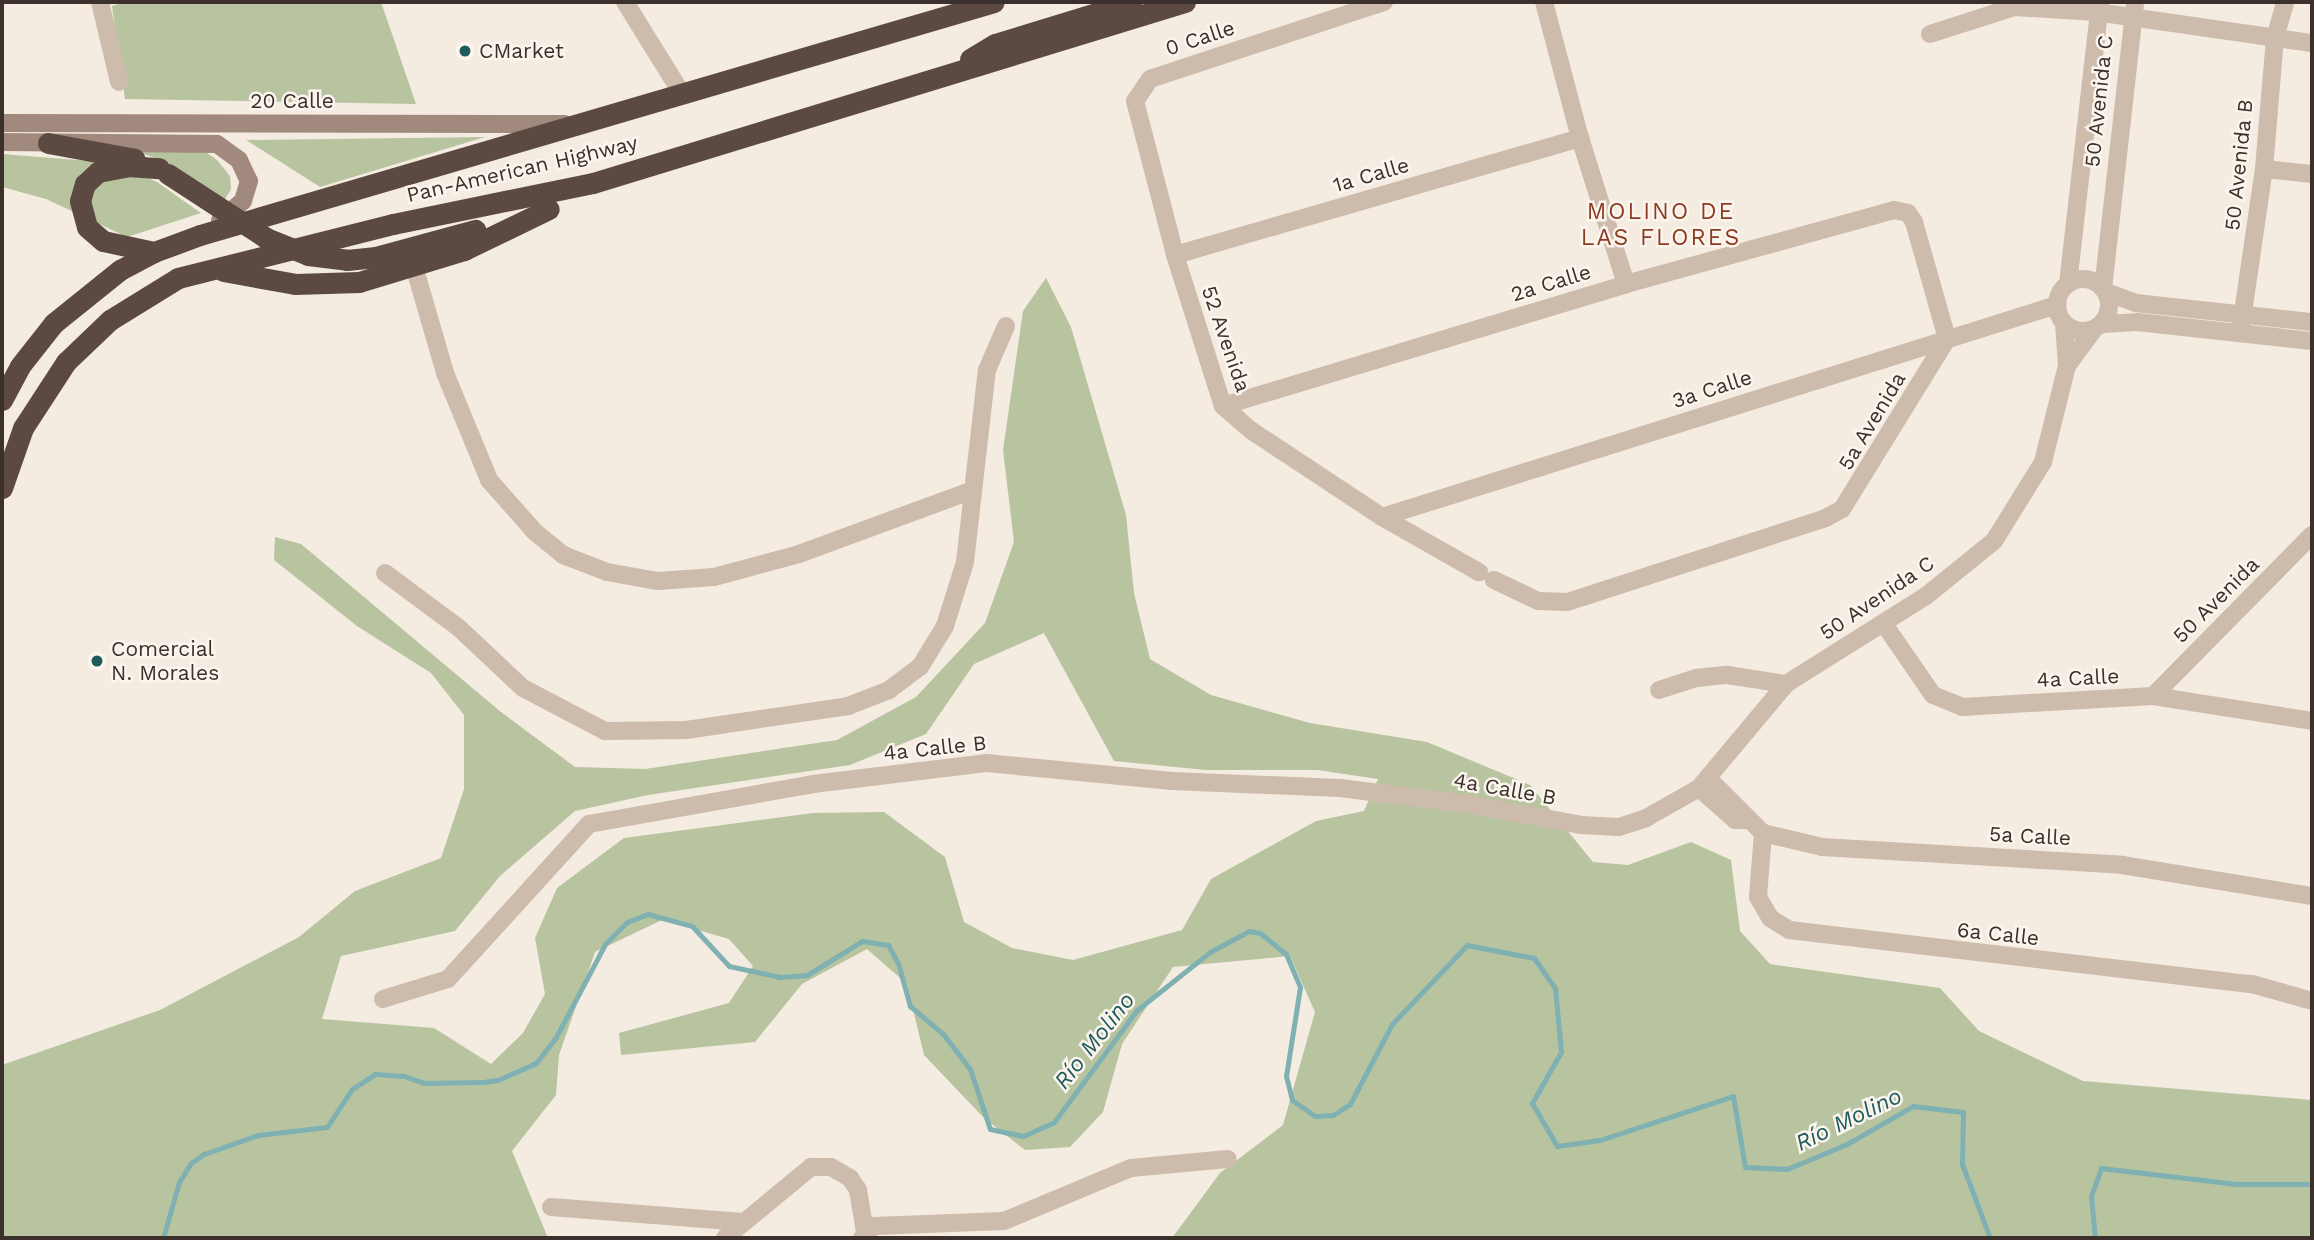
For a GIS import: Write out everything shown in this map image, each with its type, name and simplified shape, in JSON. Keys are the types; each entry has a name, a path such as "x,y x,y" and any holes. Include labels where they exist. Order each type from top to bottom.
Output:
{"highway":[{"name":"Pan-American Highway","path":"2,400 20,366 54,324 120,270 154,253 200,235 994,2"},
{"path":"941,76 995,44 1132,2"},
{"name":"Pan-American Highway","path":"2,488 23,428 50,383 74,353 140,299 178,278 393,224 593,183 1185,2"},
{"path":"48,143 109,153 164,171 278,244 331,259 376,257 549,209"},
{"path":"154,253 103,241 83,219 80,201 85,184 98,172 115,167 164,171"},
{"path":"214,270 318,286 359,282 464,250 549,209 593,183"}],"main road":[{"name":"20 Calle","path":"2,123 582,124"},
{"path":"2,142 217,144 246,171 248,192 200,235"}],"street":[{"path":"100,2 119,82"},
{"path":"625,2 682,94"},
{"name":"0 Calle","path":"1150,79 1384,2"},
{"path":"1544,2 1580,138 1626,284"},
{"name":"50 Avenida B","path":"2240,333 2264,169 2274,38 2286,2"},
{"path":"1930,34 2014,7 2098,7 2132,10 2312,43"},
{"name":"50 Avenida C","path":"2068,284 2098,7"},
{"name":"50 Avenida C","path":"2104,291 2132,10"},
{"name":"52 Avenida","path":"1150,79 1135,101 1175,255 1223,406 1252,431 1382,517 1523,596 1553,603"},
{"name":"1a Calle","path":"1175,255 1580,138"},
{"path":"2264,169 2312,174"},
{"name":"2a Calle","path":"1223,406 1626,284 1894,210 1908,213 1914,222 1947,339"},
{"path":"414,266 445,373 489,480 535,533 563,555 607,572 658,581 714,577 799,554 973,491"},
{"path":"2312,322 2136,303 2104,291 2085,279 2068,284 2057,305 2064,323 2076,331 2137,322 2312,341"},
{"path":"2097,327 2109,309 2104,291"},
{"name":"3a Calle","path":"1382,517 2057,305"},
{"name":"50 Avenida C","path":"1646,818 1704,783 1786,684 1926,596 2001,531 2043,462 2067,366 2064,323"},
{"path":"385,573 459,628 523,688 593,727 616,732 686,730 848,706 889,690 920,667 945,626 965,562 987,370 1006,326"},
{"name":"50 Avenida C","path":"2067,366 2097,327"},
{"name":"5a Avenida","path":"1553,603 1583,598 1826,518 1852,497 1947,339"},
{"name":"50 Avenida","path":"2153,696 2312,535"},
{"name":"4a Calle","path":"1884,624 1933,695 1962,707 2153,696 2312,721"},
{"path":"1659,690 1696,678 1727,675 1786,684"},
{"name":"4a Calle B","path":"383,999 448,979 589,824 813,784 986,763 1172,781 1340,788 1467,804 1581,825 1619,827 1646,818"},
{"name":"5a Calle","path":"1704,783 1735,820 1748,820 1763,833 1822,847 2122,865 2312,896"},
{"name":"6a Calle","path":"1763,833 1758,897 1770,918 1789,930 2252,984 2312,1002"},
{"path":"725,1238 811,1167 831,1167 858,1189 864,1235 888,1224 1004,1221 1131,1168 1228,1159"},
{"path":"551,1207 742,1222"}],"green space":[{"path":"125,2 381,2 416,104 125,99 112,6"},
{"path":"485,137 320,187 246,140"},
{"path":"110,144 197,146 217,160 230,176 231,189 224,201 156,158"},
{"path":"2,154 115,163 157,182 201,213 127,237 46,199 2,187"},
{"path":"1046,278 1071,327 1126,515 1134,593 1150,659 1211,695 1310,723 1427,742 1530,785 1593,862 1628,865 1691,842 1731,860 1740,931 1770,964 1940,988 1979,1031 2083,1081 2312,1100 2312,1238 1172,1238 1220,1173 1283,1125 1315,1012 1290,956 1173,967 1122,1044 1103,1112 1070,1147 1025,1150 984,1118 924,1055 907,984 867,949 802,984 755,1042 621,1055 619,1033 729,1003 753,966 729,939 662,920 595,952 559,1055 556,1095 512,1151 548,1238 2,1238 2,1065 160,1010 299,937 355,891 441,858 464,789 464,715 431,673 357,626 274,560 275,537 301,544 501,712 575,767 645,769 837,740 916,697 985,623 1014,542 1003,450 1023,311","holes":["1044,633 1114,761 1206,770 1317,770 1378,779 1364,811 1316,821 1211,879 1182,930 1073,960 1012,948 964,922 945,857 884,812 813,813 624,838 557,888 535,938 545,994 523,1033 491,1064 434,1028 322,1019 341,956 455,931 500,876 575,811 648,795 850,765 926,734 974,664"]}],"waterway":[{"name":"Río Molino","path":"163,1238 179,1182 191,1163 204,1154 258,1135 327,1127 352,1089 375,1074 404,1076 424,1083 483,1082 498,1080 536,1063 555,1039 605,944 627,922 648,914 692,926 729,966 780,977 807,975 862,941 888,945 898,963 910,1006 943,1034 970,1069 990,1129 1023,1136 1054,1122 1137,1010 1210,952 1249,931 1260,933 1286,954 1300,987 1286,1076 1292,1100 1315,1116 1333,1115 1350,1104 1392,1024 1467,945 1534,958 1555,988 1561,1052 1532,1103 1557,1146 1600,1140 1733,1096 1745,1167 1787,1169 1847,1144 1913,1106 1963,1112 1962,1164 1990,1238"},
{"name":"Río Molino","path":"2095,1238 2091,1196 2101,1168 2236,1184 2312,1184"}],"place":[{"name":"CMarket","path":"465,51"},
{"name":"Comercial N. Morales","path":"97,661"}],"district":[{"name":"MOLINO DE LAS FLORES","path":"1661,225"}]}
